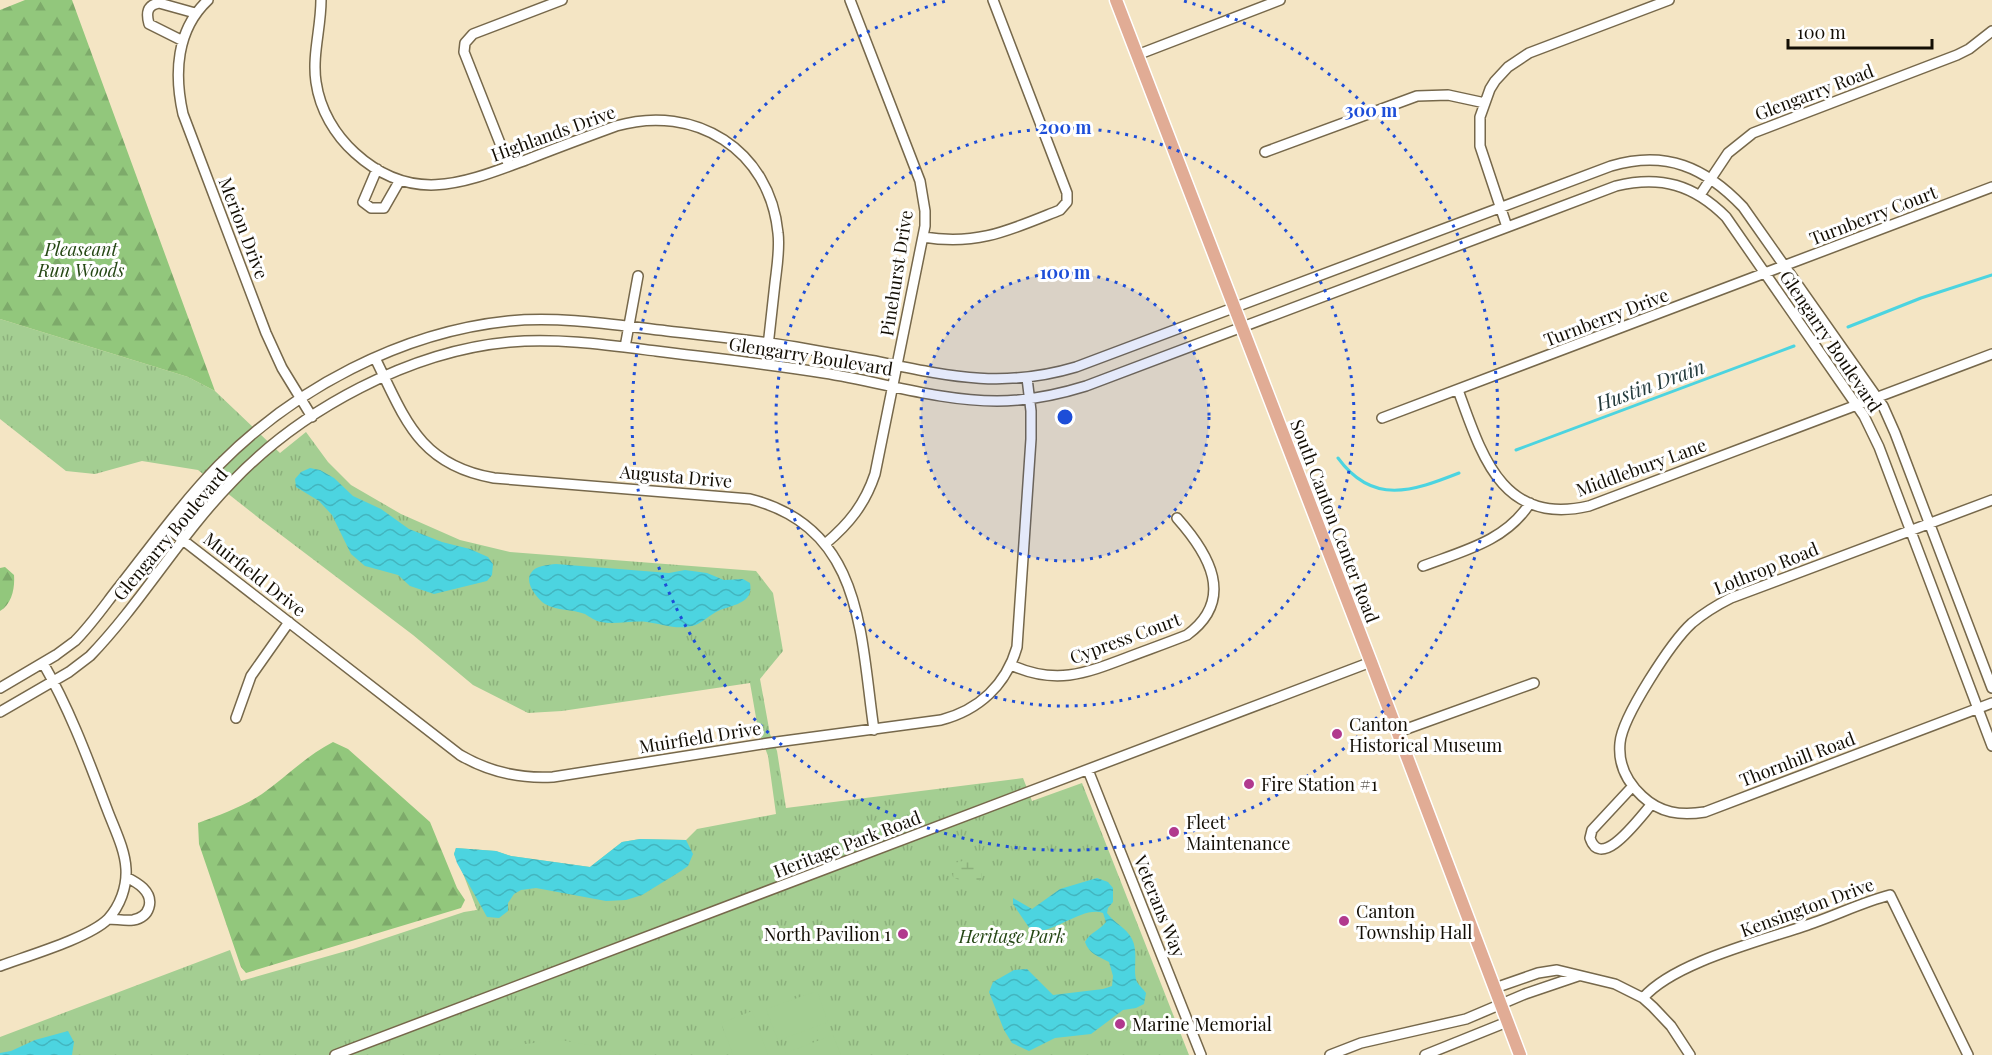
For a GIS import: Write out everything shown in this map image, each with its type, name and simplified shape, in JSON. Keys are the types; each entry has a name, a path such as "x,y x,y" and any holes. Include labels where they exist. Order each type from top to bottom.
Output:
{"main road":[{"name":"South Canton Center Road","path":"1116,0 1520,1055"}],"street":[{"name":"Merion Drive","path":"208,0 195,13 186,28 183,40 178,78 183,114 266,333 282,368 312,417"},
{"name":"Highlands Drive","path":"321,0 315,64 316,82 323,107 341,139 358,156 377,169 400,180 426,185 474,180 616,126 642,120 664,119 705,129 742,154 757,171 776,216 779,250 766,364"},
{"path":"509,166 464,52 465,43 473,34 562,0"},
{"name":"Pinehurst Drive","path":"825,544 852,519 869,492 875,474 923,237 925,211 920,181 850,0"},
{"path":"923,237 959,241 994,236 1060,210 1067,202 1067,193 993,0"},
{"path":"1137,55 1280,0"},
{"path":"1508,227 1480,146 1480,117 1490,89 1515,61 1530,53 1669,0"},
{"path":"183,40 149,24 148,8 159,3 195,13"},
{"name":"Glengarry Road","path":"1701,195 1728,153 1753,133 1957,55 1992,31"},
{"path":"1265,152 1418,96 1448,95 1485,103"},
{"name":"Glengarry Boulevard","path":"0,688 44,663 84,632 166,526 220,464 263,427 301,399 340,376 375,358 440,334 508,321 562,320 769,343 964,378 995,380 1027,378 1060,372 1099,359 1602,169 1633,161 1655,160 1685,166 1711,177 1743,207 1877,397 1896,433 1992,688"},
{"path":"377,169 363,202 371,208 384,208 400,180"},
{"path":"1602,169 1609,188"},
{"name":"Glengarry Boulevard","path":"0,712 80,664 99,646 234,478 276,443 349,394 384,376 446,354 508,342 558,341 766,364 969,400 997,401 1029,398 1065,392 1106,378 1609,188 1630,182 1651,181 1677,185 1701,195 1726,218 1864,416 1879,447 1992,746"},
{"name":"Turnberry Court","path":"1766,274 1992,187"},
{"path":"1452,226 1459,245"},
{"path":"1327,273 1335,292"},
{"name":"Turnberry Drive","path":"1382,418 1766,274"},
{"path":"625,347 638,276"},
{"path":"508,321 508,342"},
{"name":"Middlebury Lane","path":"1458,390 1482,453 1491,470 1504,486 1530,503 1561,510 1589,506 1992,354"},
{"name":"Augusta Drive","path":"375,358 406,420 418,438 440,458 466,471 494,478 750,499 772,506 809,528 825,544 842,568 854,598 874,730"},
{"path":"1099,359 1106,378"},
{"name":"Muirfield Drive","path":"166,526 460,754 486,768 513,776 553,777 769,743 941,720 964,712 991,693 1011,665 1017,647 1020,630 1031,439 1027,378"},
{"name":"Lothrop Road","path":"1632,787 1622,766 1619,744 1623,728 1680,636 1709,610 1731,598 1992,500"},
{"path":"1423,566 1501,535 1517,521 1530,503"},
{"name":"Cypress Court","path":"1011,665 1040,675 1057,677 1074,675 1091,671 1187,635 1196,628 1205,618 1211,605 1214,580 1205,554 1196,539 1177,518"},
{"path":"236,718 251,676 289,622"},
{"name":"Heritage Park Road","path":"335,1055 1371,662"},
{"path":"0,966 85,934 108,919 121,901 126,877 123,852 77,728 44,663"},
{"path":"1398,732 1534,683"},
{"name":"Thornhill Road","path":"1632,787 1651,805 1677,814 1705,812 1992,703"},
{"name":"Veterans Way","path":"1088,770 1201,1055"},
{"path":"1632,787 1592,830 1590,838 1594,847 1602,850 1611,848 1651,805"},
{"path":"108,919 132,920 143,917 149,910 148,893 126,877"},
{"name":"Kensington Drive","path":"1643,998 1679,971 1814,923 1870,900 1890,895 1968,1055"},
{"path":"1495,988 1538,972 1557,970 1615,984 1643,998 1671,1026 1690,1055"},
{"path":"1330,1055 1361,1043 1466,1019 1578,976"},
{"path":"1425,1055 1507,1022"}],"green space":[{"name":"Pleaseant Run Woods","path":"25,0 72,0 215,391 188,377 0,319 0,10"},
{"name":"Heritage Park","path":"0,319 188,377 215,391 280,453 306,432 328,462 351,485 401,514 460,540 510,552 756,571 773,593 783,651 760,679 770,734 777,751 786,808 1023,778 1032,801 1082,783 1189,1055 0,1055 0,1037 230,950 241,981 353,949 464,912 477,910 454,854 456,848 496,851 511,856 590,867 622,842 640,839 686,840 697,829 776,814 768,756 758,729 750,683 562,711 528,713 473,685 413,635 198,470 142,461 95,474 66,471 0,419"},
{"path":"5,567 14,575 14,585 10,600 0,611 0,568"},
{"path":"333,742 348,749 430,822 457,888 465,900 461,908 246,973 241,967 199,844 198,823 254,799"},
{"path":"967,860 979,865 981,880 966,882 953,877 950,868 954,863"},
{"path":"817,991 828,1022 778,1041 766,1009"},
{"path":"752,1011 768,1055 733,1055 721,1023"},
{"path":"833,1035 841,1055 783,1055 783,1054"},
{"path":"561,1040 601,1047 622,1055 504,1055 503,1053 525,1044"}],"water":[{"path":"310,468 320,470 334,478 353,496 381,509 409,529 488,557 493,564 492,575 487,581 434,594 410,586 398,575 365,566 351,554 332,515 319,501 296,487 295,479 301,472"},
{"path":"556,564 669,573 685,570 707,573 724,580 743,579 750,583 750,590 746,599 692,626 675,627 641,622 607,623 597,621 580,612 550,606 538,598 530,585 531,573 539,567"},
{"path":"640,839 686,840 693,854 688,866 642,895 626,900 606,901 536,888 521,890 514,894 508,903 508,911 499,918 487,917 454,854 456,848 496,851 511,856 590,867 622,842"},
{"path":"1097,878 1108,882 1113,888 1113,902 1107,913 1127,931 1134,944 1136,978 1146,993 1144,1004 1123,1010 1091,1034 1055,1038 1029,1051 1012,1043 1004,1030 989,992 993,982 1014,970 1027,969 1053,995 1103,989 1112,986 1113,976 1109,962 1091,952 1085,942 1106,922 1103,913 1087,913 1050,928 1032,932 1013,904 1013,898 1032,909 1060,889"},
{"path":"68,1031 74,1042 72,1055 0,1055 0,1053 11,1051 35,1040"}],"waterway":[{"name":"Hustin Drain","path":"1848,327 1921,298 1992,275"},
{"name":"Hustin Drain","path":"1516,450 1794,346"},
{"name":"Hustin Drain","path":"1338,458 1351,473 1365,483 1380,489 1410,489 1459,473"}],"place":[{"name":"Canton Historical Museum","path":"1337,734"},
{"name":"Fire Station #1","path":"1249,784"},
{"name":"Fleet Maintenance","path":"1174,832"},
{"name":"Canton Township Hall","path":"1344,921"},
{"name":"North Pavilion 1","path":"903,934"},
{"name":"Marine Memorial","path":"1120,1024"}]}
